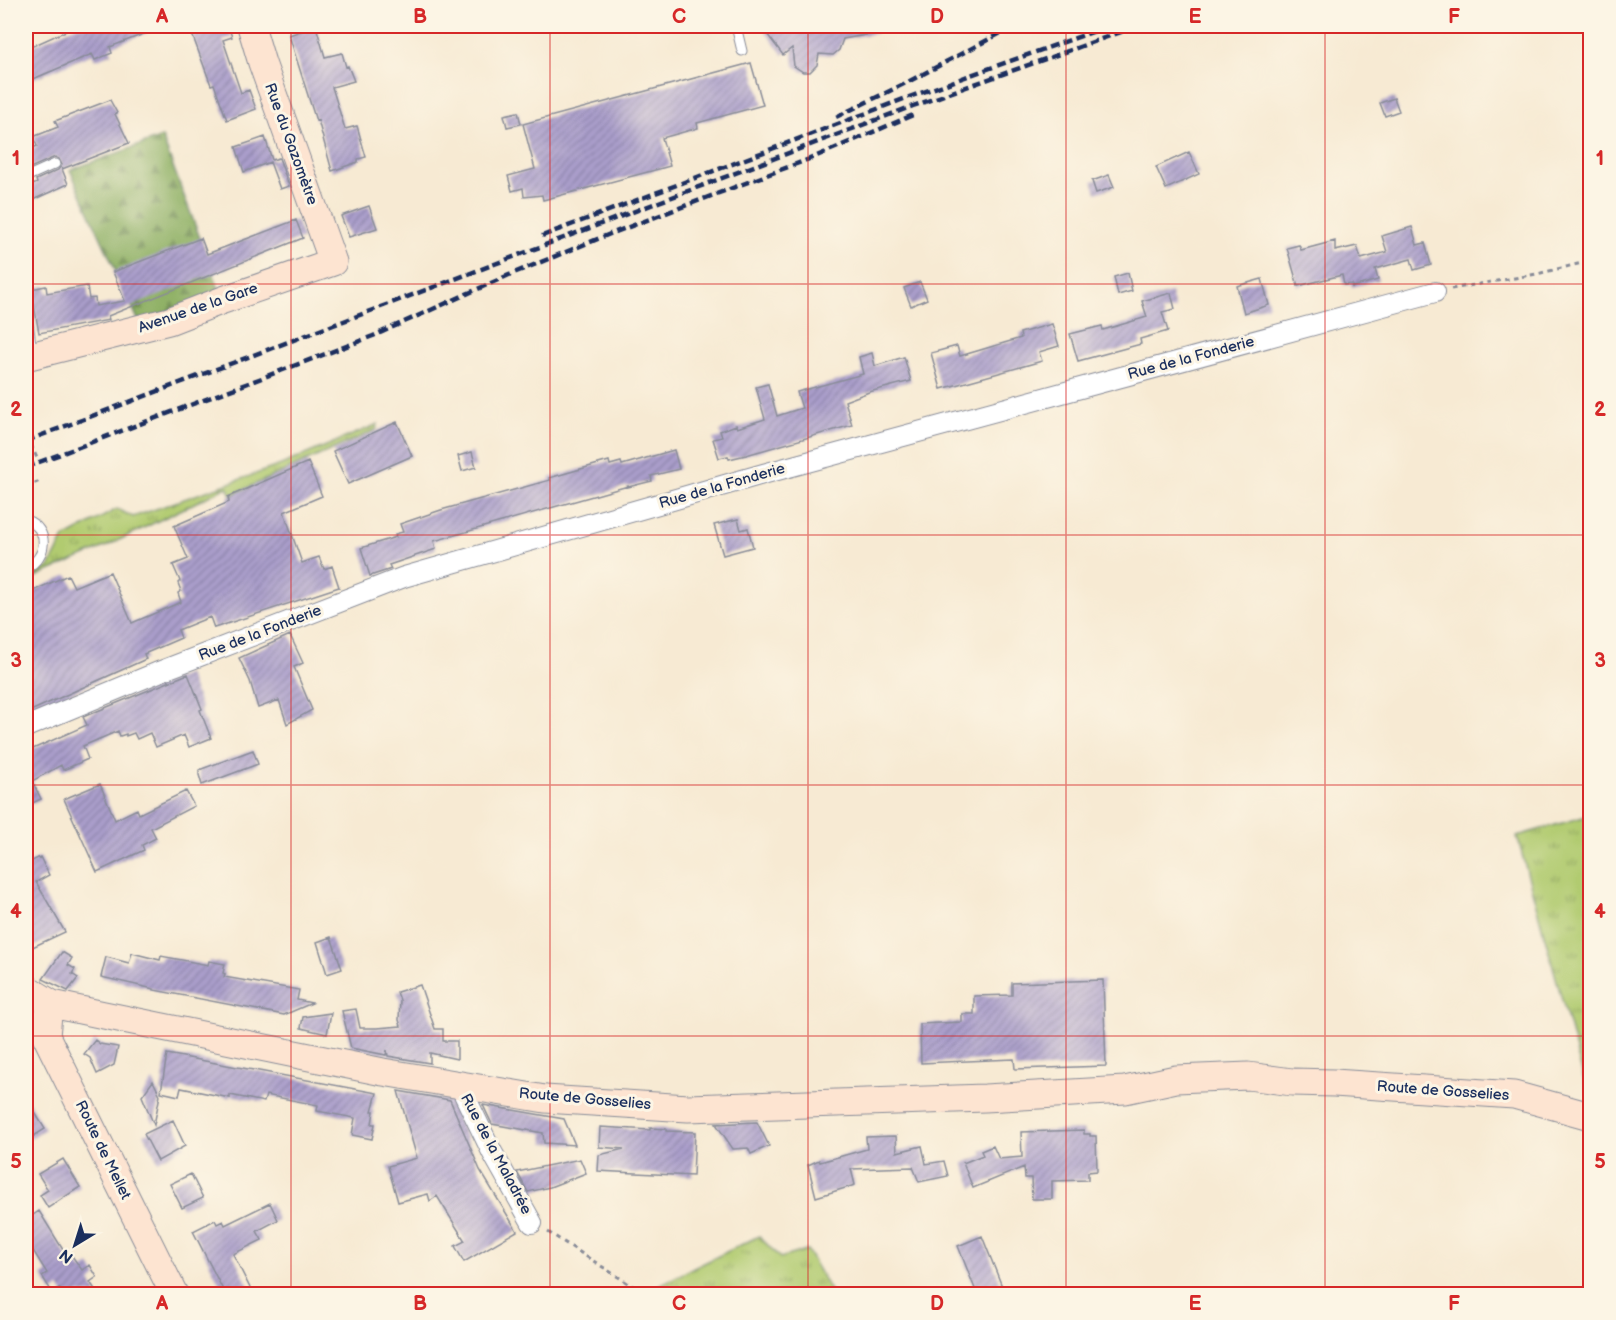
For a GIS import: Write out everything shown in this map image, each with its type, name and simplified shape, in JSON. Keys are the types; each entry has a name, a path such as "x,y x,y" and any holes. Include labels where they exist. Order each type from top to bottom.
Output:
{"main road":[{"name":"Rue du Gazomètre","path":"251,26 333,262"},
{"name":"Avenue de la Gare","path":"29,356 169,321 333,262"},
{"name":"Route de Gosselies","path":"26,988 52,1004 383,1072 545,1099 688,1108 986,1098 1125,1090 1176,1078 1248,1076 1292,1082 1514,1095 1590,1116"},
{"name":"Route de Mellet","path":"52,1004 48,1015 46,1036 174,1294"}],"street":[{"name":"Rue de la Fonderie","path":"26,727 161,671 404,578 763,474 1435,292"},
{"name":"Rue de la Maladrée","path":"459,1084 492,1152 532,1223"}],"lane":[{"path":"736,26 742,51"},
{"path":"26,177 55,164"},
{"path":"26,303 29,356"},
{"path":"26,520 36,526 43,541 39,557 26,567"}],"path":[{"path":"1435,292 1537,274 1590,261"},
{"path":"32,445 37,458"},
{"path":"26,454 34,451"},
{"path":"26,487 42,480"},
{"path":"532,1223 645,1294"}],"green space":[{"path":"162,137 221,294 139,322 70,170"},
{"path":"378,424 376,430 231,495 227,487 107,546 26,581 26,576 31,576 49,567 64,538 117,509 133,517 281,465"},
{"path":"1590,815 1590,1094 1588,1094 1517,836"},
{"path":"759,1236 780,1258 807,1250 832,1294 674,1294 659,1285"}],"building":[{"path":"77,26 162,27 110,47 112,53 95,60 92,54 26,82 26,49"},
{"path":"189,26 228,26 232,37 223,40 241,93 249,90 256,109 227,120"},
{"path":"302,26 316,26 325,57 342,53 346,67 348,66 354,81 332,87 345,129 357,126 366,157 332,171 318,120 316,121 289,35 304,30"},
{"path":"761,26 877,26 877,33 843,39 839,50 833,55 819,54 817,65 810,72 803,72 794,66 792,48 783,55"},
{"path":"751,63 763,105 697,123 698,128 662,138 670,166 543,200 542,195 524,197 523,188 512,191 508,176 535,169 523,124"},
{"path":"1394,98 1399,111 1385,116 1380,103"},
{"path":"110,100 129,143 62,169 68,184 26,203 26,188 37,183 36,180 58,170 62,165 55,157 30,168 26,151 37,146 33,137 58,127 55,121"},
{"path":"518,112 521,124 507,127 504,115"},
{"path":"265,137 272,160 279,158 289,186 280,189 270,162 244,172 236,147"},
{"path":"1189,152 1199,174 1166,189 1156,167"},
{"path":"1109,175 1114,187 1096,193 1092,181"},
{"path":"369,206 377,228 349,237 341,216"},
{"path":"296,220 303,238 108,316 109,320 39,333 31,289 46,286 47,293 87,286 89,299 95,298 96,306 125,301 113,272 201,238 207,254"},
{"path":"1412,227 1417,245 1425,243 1431,265 1414,270 1411,259 1375,269 1378,280 1352,287 1352,284 1344,285 1342,275 1298,286 1287,248 1299,245 1301,250 1335,241 1335,251 1357,246 1361,259 1387,252 1382,236"},
{"path":"1128,273 1132,291 1118,295 1114,277"},
{"path":"1262,279 1269,305 1244,313 1237,286"},
{"path":"920,282 927,299 911,306 904,288"},
{"path":"1171,293 1175,309 1162,312 1168,331 1140,339 1141,344 1078,361 1070,334 1102,326 1103,330 1147,317 1142,301"},
{"path":"1052,324 1059,346 1039,352 1042,361 941,389 931,353 957,346 960,356 1021,338 1020,333"},
{"path":"872,353 875,366 904,357 911,381 845,401 852,425 746,455 729,459 728,456 719,458 713,439 722,437 720,431 765,419 756,387 768,384 777,416 802,408 797,392 863,374 859,357"},
{"path":"397,422 412,456 348,484 333,451"},
{"path":"674,450 679,469 651,476 652,481 434,541 436,549 389,565 391,569 370,576 361,548 396,537 395,534 403,532 400,524 609,461 610,465 621,462 622,465"},
{"path":"472,452 476,467 462,471 458,456"},
{"path":"308,462 322,496 284,512 302,563 319,557 324,569 332,566 339,587 214,628 210,617 178,630 181,638 144,654 146,659 26,713 26,594 68,575 74,587 110,572 132,623 181,602 178,593 181,591 178,583 180,581 173,565 188,559 174,526 229,502 228,497"},
{"path":"738,519 741,530 748,528 753,547 723,555 714,525"},
{"path":"290,635 303,663 294,667 312,710 287,724 279,700 258,708 250,681 239,658"},
{"path":"188,674 211,738 189,747 184,735 156,747 150,733 137,739 134,733 120,736 118,731 83,746 88,759 63,770 61,765 32,781 41,799 26,806 26,752 87,725 83,717"},
{"path":"253,750 258,764 202,785 199,770"},
{"path":"100,784 115,820 137,809 139,814 186,791 194,806 151,828 156,838 142,845 144,850 97,872 64,799"},
{"path":"40,857 49,875 36,882 65,932 26,950 26,864"},
{"path":"331,937 342,969 327,974 317,942"},
{"path":"62,952 72,958 68,965 75,969 72,974 78,978 68,991 43,979"},
{"path":"132,953 160,960 161,956 208,965 209,961 225,964 224,977 299,990 297,1000 312,1003 284,1015 154,990 101,977 106,957 129,963"},
{"path":"1103,980 1106,1066 1015,1069 1014,1059 921,1063 920,1024 962,1022 962,1014 974,1014 974,996 1012,995 1012,983"},
{"path":"420,985 435,1029 443,1029 443,1041 457,1041 457,1059 430,1053 430,1063 388,1056 387,1050 386,1055 351,1048 342,1011 356,1009 360,1028 401,1026 400,1000 397,992"},
{"path":"331,1013 327,1034 301,1028 303,1017"},
{"path":"95,1040 100,1044 118,1047 114,1065 97,1074 90,1058 84,1054"},
{"path":"167,1054 377,1093 372,1111 374,1111 372,1124 375,1124 372,1139 352,1135 355,1118 317,1111 318,1105 266,1095 264,1102 181,1088 179,1096 161,1092"},
{"path":"153,1081 160,1095 154,1125 142,1096"},
{"path":"398,1091 450,1100 480,1170 517,1231 464,1262 455,1246 465,1241 437,1196 430,1201 428,1194 398,1202 388,1166 417,1158"},
{"path":"26,1098 45,1129 26,1141"},
{"path":"483,1105 564,1119 575,1145 544,1143 543,1133 492,1124"},
{"path":"173,1120 185,1146 158,1161 144,1134"},
{"path":"757,1122 769,1146 751,1154 748,1148 733,1149 716,1124"},
{"path":"600,1127 695,1132 693,1176 598,1171 599,1155 624,1149 599,1147"},
{"path":"1084,1130 1084,1134 1096,1136 1097,1171 1088,1172 1088,1180 1052,1181 1052,1199 1032,1199 1031,1178 1025,1178 1024,1167 973,1188 963,1163 983,1155 981,1151 993,1146 999,1159 1022,1157 1021,1132"},
{"path":"896,1136 897,1152 922,1146 926,1164 944,1161 948,1176 919,1182 913,1167 851,1169 855,1185 816,1197 808,1165 819,1160 820,1162 867,1149 866,1137"},
{"path":"63,1159 80,1187 48,1208 40,1195 48,1190 38,1174"},
{"path":"580,1159 586,1173 550,1187 528,1192 517,1172"},
{"path":"191,1174 203,1198 182,1208 170,1184"},
{"path":"270,1203 278,1220 257,1231 262,1240 233,1254 253,1294 225,1294 193,1231 215,1220 217,1224 223,1221 225,1225"},
{"path":"39,1211 68,1258 72,1256 82,1270 90,1265 97,1277 90,1282 98,1294 64,1294 59,1288 52,1292 42,1276 47,1273 26,1239 26,1220"},
{"path":"982,1236 1005,1294 977,1294 958,1246"}],"railway":[{"path":"836,117 1014,26"},
{"path":"542,236 909,97 1109,26"},
{"path":"26,441 913,106 1138,26"},
{"path":"26,467 373,336 509,275 610,234 812,158 913,115"}]}
